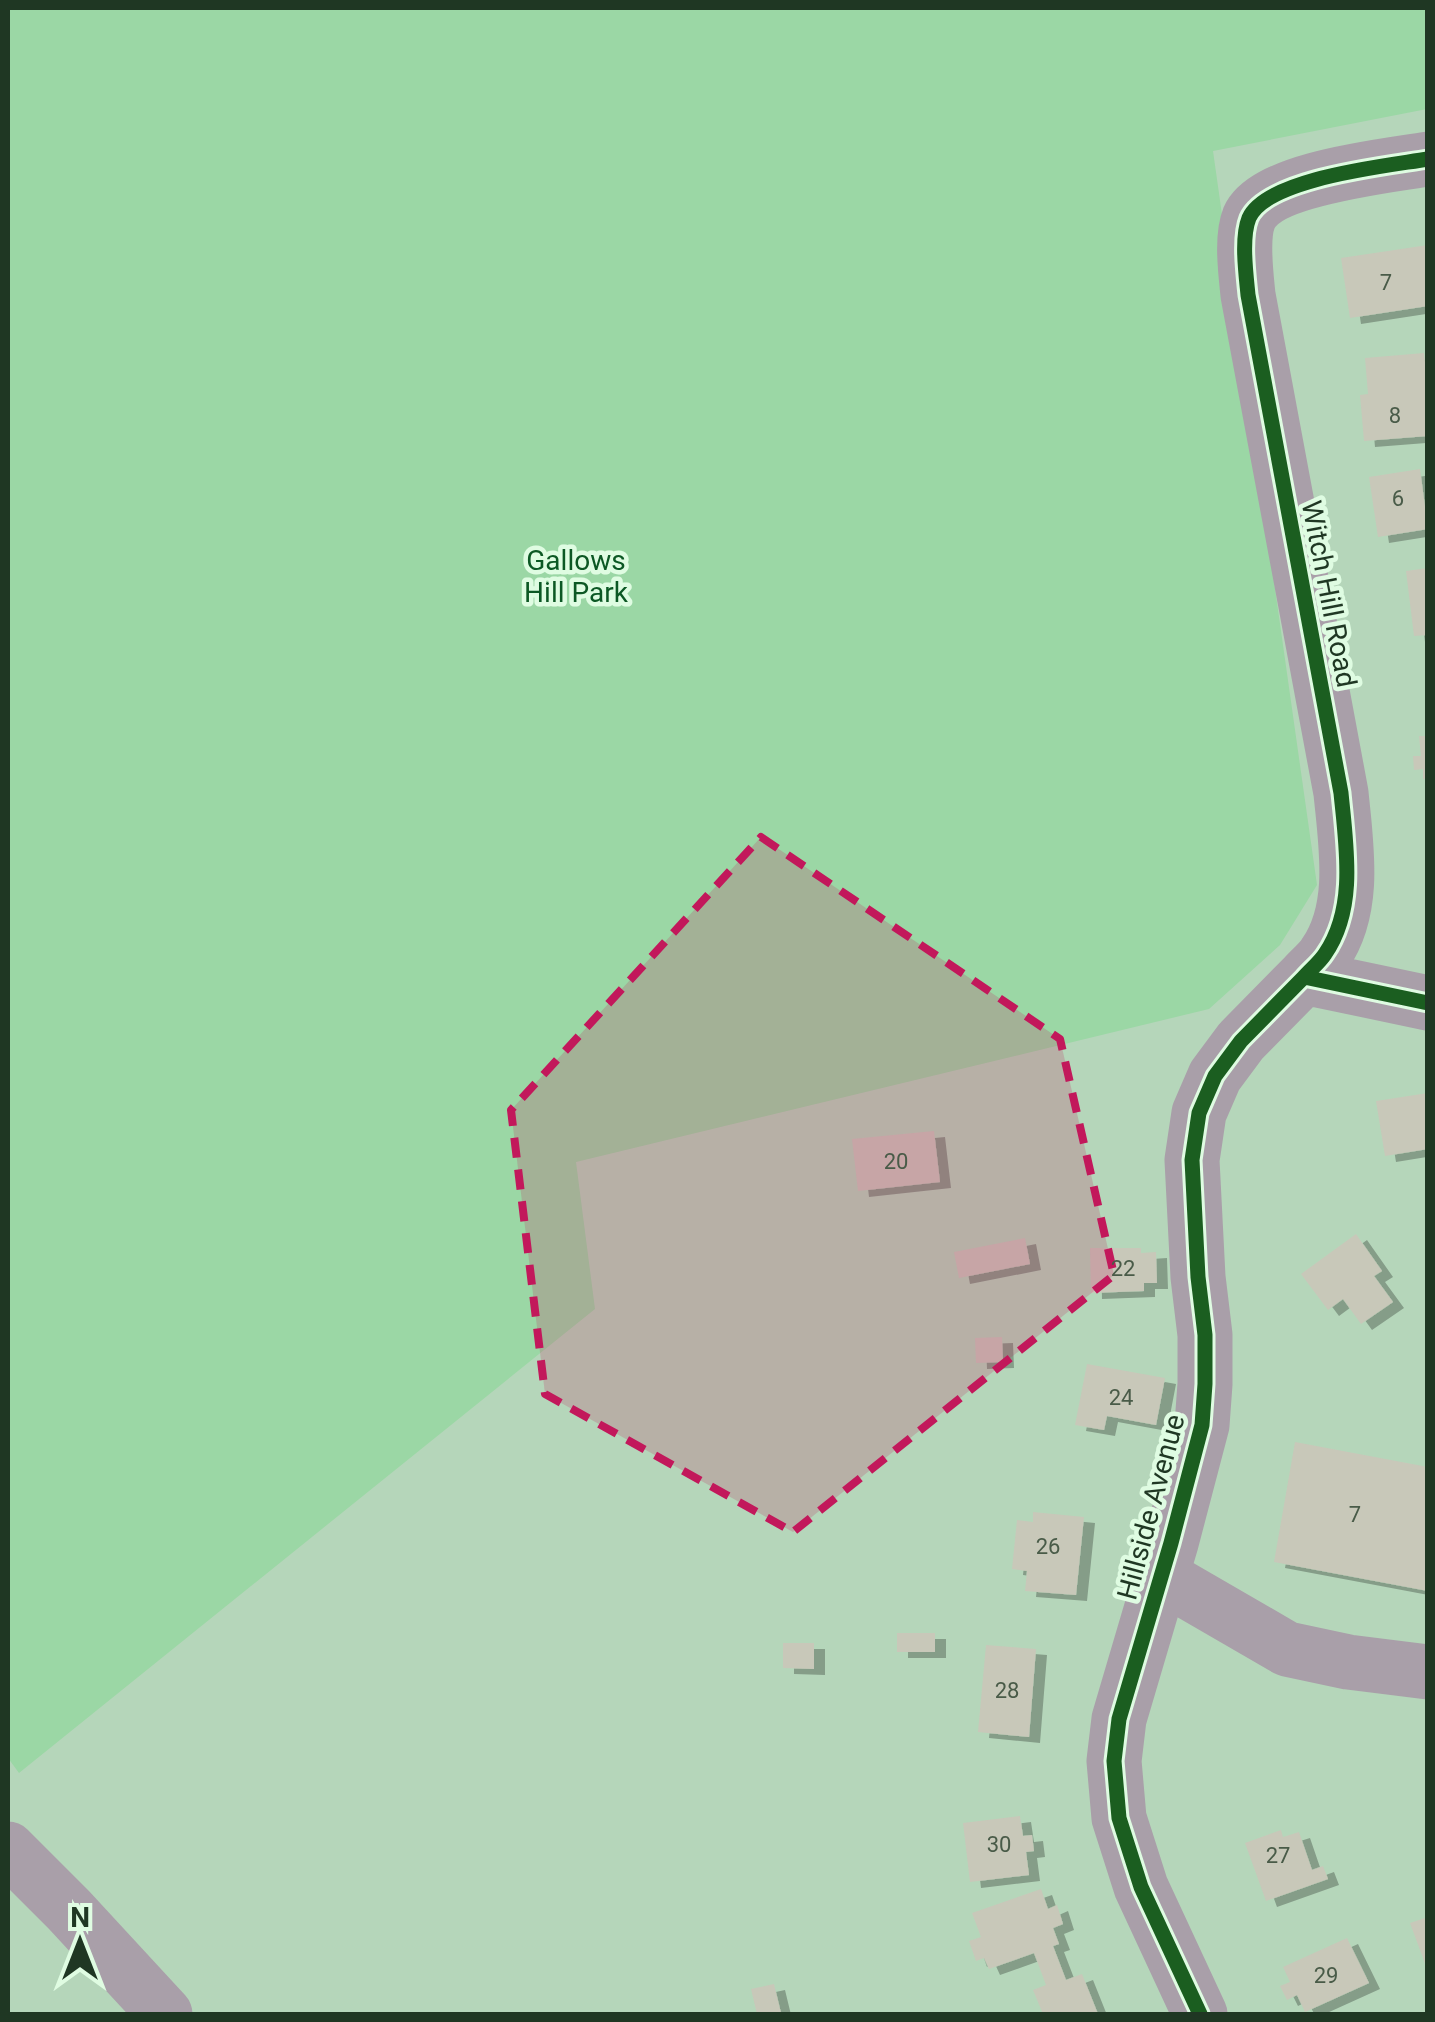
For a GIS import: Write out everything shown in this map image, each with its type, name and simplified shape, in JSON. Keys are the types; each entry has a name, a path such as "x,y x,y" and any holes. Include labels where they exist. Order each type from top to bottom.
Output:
{"street":[{"name":"Witch Hill Road","path":"1304,977 1325,954 1339,927 1346,895 1346,848 1341,794 1248,295 1244,252 1250,217 1267,198 1330,176 1428,159"},
{"path":"1304,977 1428,1003"},
{"name":"Hillside Avenue","path":"1200,2014 1142,1886 1119,1818 1114,1761 1119,1719 1202,1425 1205,1335 1192,1160 1199,1113 1215,1076 1241,1041 1304,977"},
{"path":"1161,1576 1287,1649 1348,1662 1428,1672"},
{"path":"8,1848 165,2014"}],"highlighted area":[{"path":"761,837 1060,1039 1114,1275 793,1532 545,1394 511,1110"}],"green space":[{"name":"Gallows Hill Park","path":"8,8 1427,8 1427,109 1213,151 1317,885 1280,945 1209,1009 576,1162 595,1309 19,1773 8,1758"}],"building":[{"path":"1428,245 1428,306 1350,318 1341,258"},
{"path":"1424,353 1428,436 1364,441 1360,395 1368,394 1365,358"},
{"path":"1420,469 1428,529 1378,537 1369,477"},
{"path":"1428,568 1428,635 1414,636 1406,571"},
{"path":"1419,736 1428,736 1428,778 1423,779 1423,769 1414,770 1413,756 1421,756"},
{"path":"1428,1093 1428,1149 1385,1156 1376,1101"},
{"path":"934,1131 940,1182 858,1191 852,1139"},
{"path":"1356,1234 1382,1271 1374,1276 1393,1302 1361,1324 1343,1299 1328,1310 1301,1274"},
{"path":"1025,1238 1030,1264 959,1278 954,1252"},
{"path":"1090,1248 1141,1248 1141,1253 1156,1252 1157,1283 1144,1283 1144,1291 1091,1293"},
{"path":"1002,1337 1003,1362 976,1363 975,1338"},
{"path":"1087,1364 1165,1378 1156,1425 1107,1416 1104,1430 1075,1425"},
{"path":"1295,1442 1428,1467 1428,1591 1274,1562"},
{"path":"1033,1512 1084,1517 1076,1595 1025,1591 1027,1571 1012,1569 1017,1520 1033,1522"},
{"path":"897,1633 935,1633 935,1652 897,1652"},
{"path":"783,1643 814,1643 814,1669 783,1668"},
{"path":"986,1645 1036,1649 1029,1737 978,1732"},
{"path":"1020,1816 1023,1836 1032,1835 1034,1851 1026,1852 1029,1875 970,1882 963,1823"},
{"path":"1281,1830 1283,1837 1299,1832 1312,1870 1323,1866 1328,1879 1266,1901 1245,1843"},
{"path":"1041,1889 1048,1909 1057,1905 1063,1924 1053,1928 1059,1944 1053,1946 1066,1980 1082,1974 1098,2014 1043,2014 1033,1990 1046,1985 1034,1953 989,1969 984,1958 976,1961 969,1941 981,1937 972,1913"},
{"path":"1428,1917 1428,1969 1427,1969 1410,1923"},
{"path":"1347,1938 1369,1983 1305,2012 1297,1995 1287,2000 1280,1986 1290,1982 1283,1967"},
{"path":"774,1984 781,2013 757,2014 751,1989"}],"cycle path":[{"path":"1304,977 1325,954 1342,917 1347,876 1345,834 1341,793 1248,295 1245,236 1249,218 1260,204 1279,193 1330,176 1428,159"},
{"path":"1200,2014 1141,1887 1119,1818 1114,1761 1119,1719 1202,1425 1205,1335 1192,1160 1199,1113 1215,1076 1241,1041 1304,977 1428,1003"}]}
